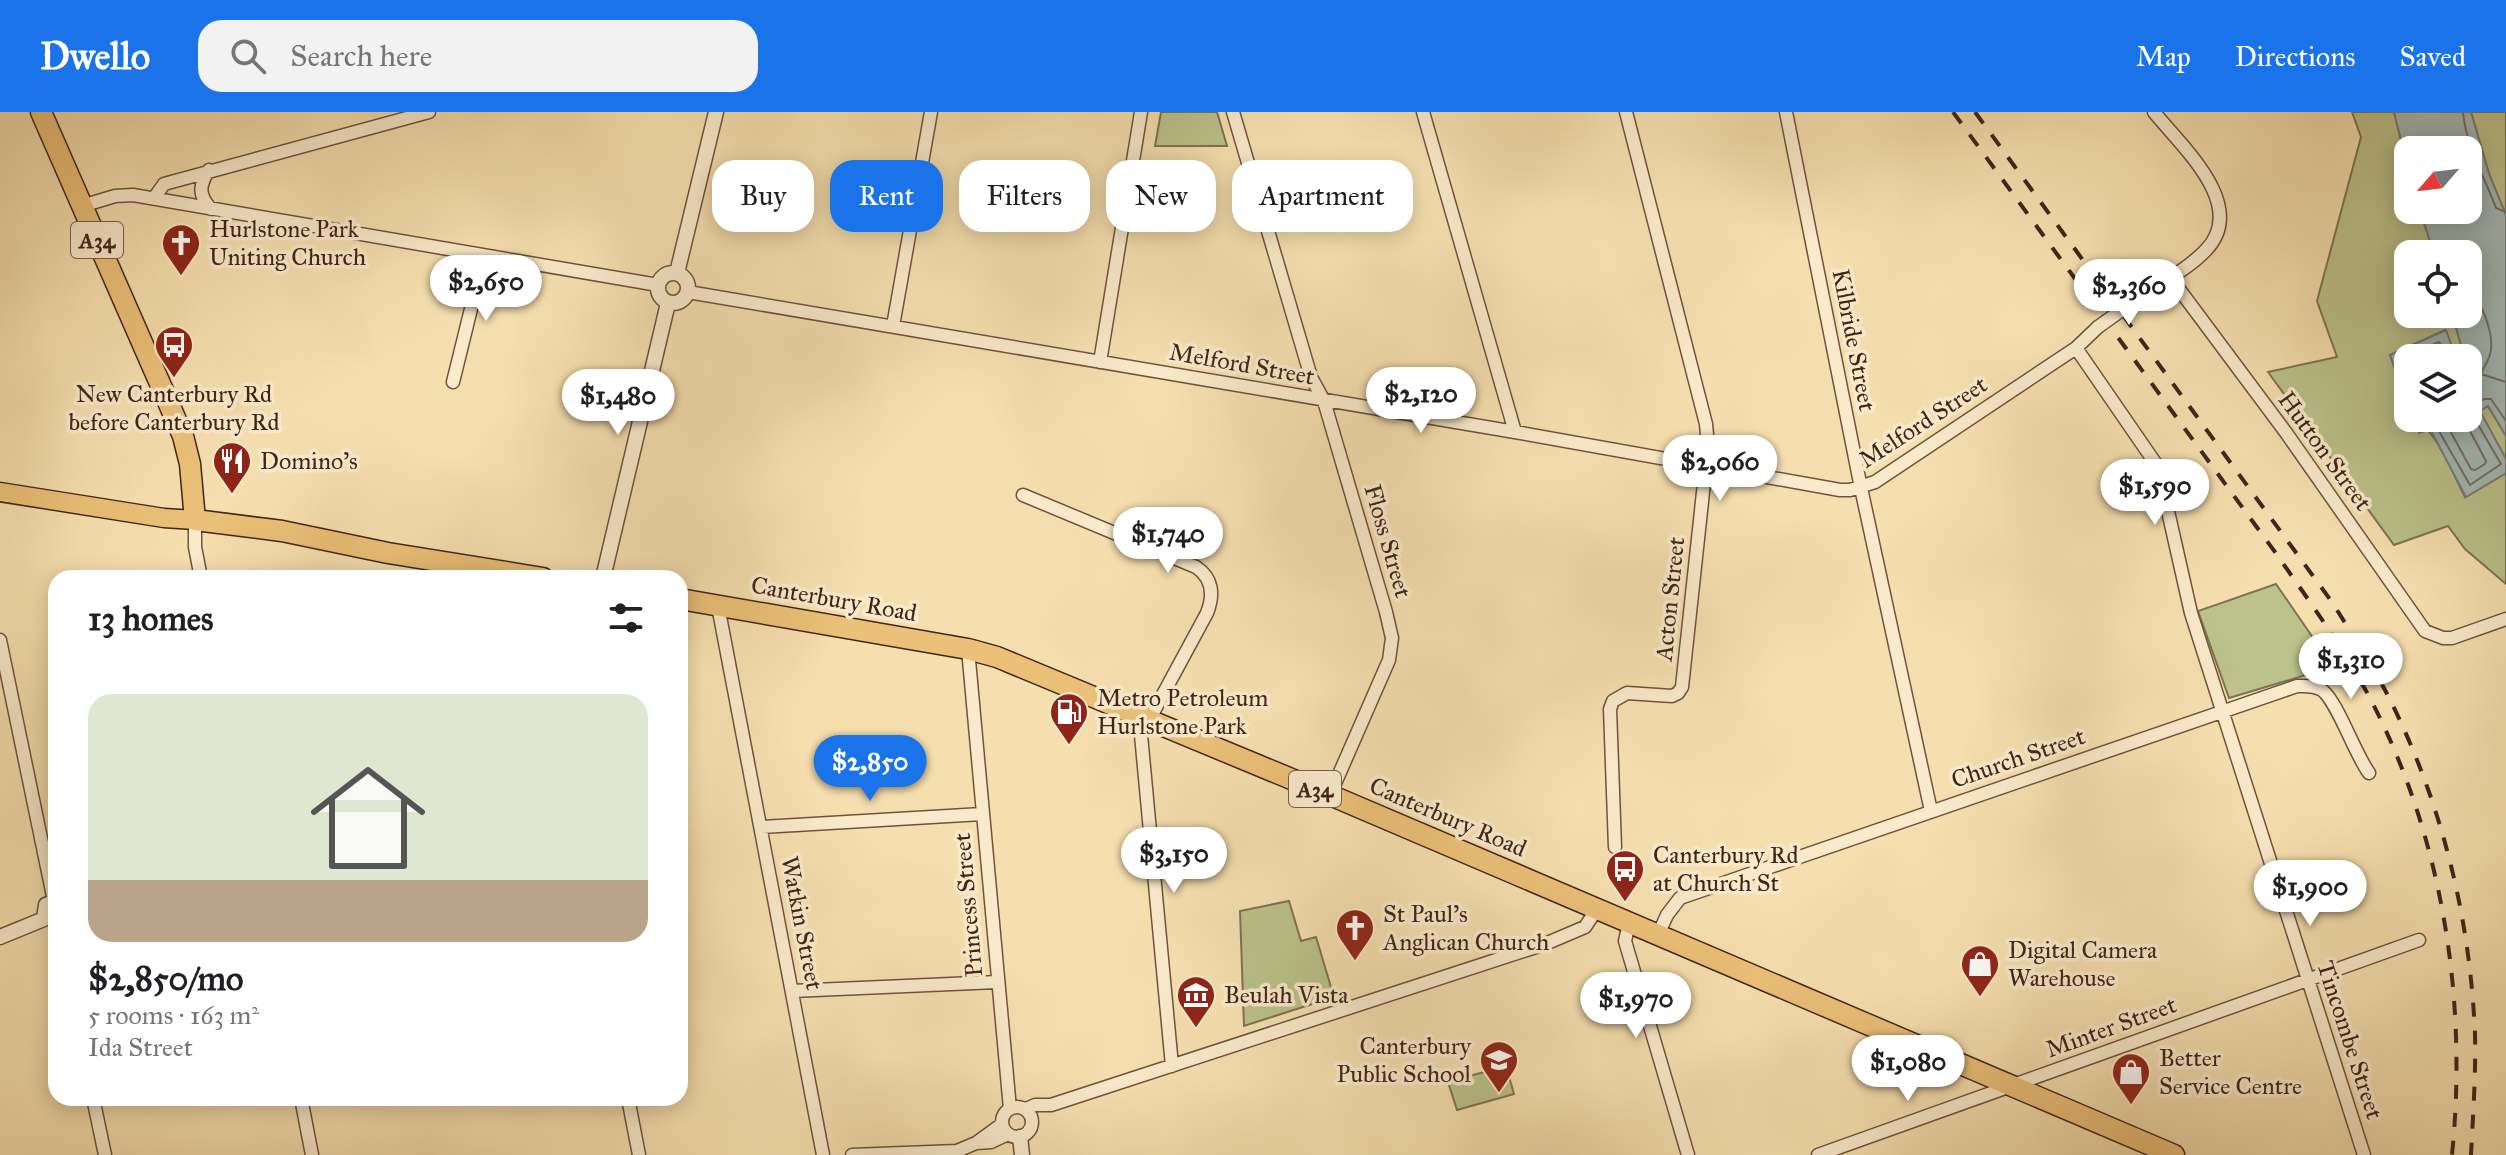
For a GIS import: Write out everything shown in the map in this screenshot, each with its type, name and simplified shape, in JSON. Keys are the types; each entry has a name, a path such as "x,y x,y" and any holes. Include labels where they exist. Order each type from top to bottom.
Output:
{"highway":[{"name":"A34","path":"41,112 183,436 190,464 195,520"},
{"path":"195,520 282,531 388,553 493,570"},
{"name":"Canterbury Road","path":"688,600 968,649 1030,670 2166,1153"}],"main road":[{"path":"0,492 167,519 195,520"}],"street":[{"path":"154,198 164,184 429,112"},
{"path":"677,273 716,112"},
{"path":"893,326 931,112"},
{"path":"1100,362 1141,112"},
{"name":"Floss Street","path":"1233,112 1311,377 1324,401 1392,638 1386,670 1330,795"},
{"path":"1423,112 1515,432"},
{"name":"Acton Street","path":"1615,847 1610,709 1619,696 1635,693 1672,696 1682,687 1708,446 1706,424 1626,112"},
{"name":"Kilbride Street","path":"1786,112 1861,488 1931,811"},
{"name":"Melford Street","path":"688,292 1840,490 1861,488 1875,482 2076,348 2098,327 2204,252 2216,236 2220,219 2219,200 2208,179 2154,112"},
{"path":"209,170 200,190 203,200 211,209"},
{"path":"168,200 174,181"},
{"path":"82,206 124,194 154,198 658,285"},
{"path":"453,382 484,256"},
{"path":"677,273 685,278 688,292 677,303 668,303 659,294 658,285 665,276 677,273"},
{"name":"Hutton Street","path":"2170,277 2287,434 2419,624 2433,636 2452,638 2506,619"},
{"path":"605,570 668,303"},
{"name":"Tincombe Street","path":"2076,348 2158,467 2191,613 2364,1155"},
{"path":"1023,495 1196,567 1208,579 1212,596 1207,613 1141,735 1172,1066"},
{"path":"195,520 199,570"},
{"name":"Watkin Street","path":"718,606 823,1155"},
{"path":"0,640 8,715 48,873"},
{"name":"Princess Street","path":"968,649 1010,1109"},
{"name":"Church Street","path":"1658,935 1667,915 1680,898 2297,686 2319,688 2328,696 2357,756 2369,773"},
{"path":"761,827 982,814"},
{"path":"852,1155 957,1151 1010,1131 1031,1129 1029,1115 1035,1105 1051,1105 1545,944 1585,927 1597,909"},
{"path":"1629,923 1625,941 1688,1155"},
{"path":"0,937 48,924"},
{"name":"Minter Street","path":"1818,1155 2419,940"},
{"path":"792,991 997,982"},
{"path":"95,1106 105,1155"},
{"path":"303,1106 312,1155"},
{"path":"630,1106 639,1155"},
{"path":"1022,1155 1004,1115 1018,1107 1029,1115"}],"green space":[{"path":"1161,112 1217,112 1227,146 1155,146"},
{"path":"2352,112 2394,112 2400,136 2394,136 2394,224 2424,224 2430,240 2394,240 2394,328 2456,328 2461,344 2450,344 2445,330 2414,344 2394,344 2394,353 2390,355 2394,366 2394,432 2428,432 2449,463 2465,497 2506,473 2506,584 2465,549 2448,526 2394,545 2268,372 2337,357 2317,301 2361,137"},
{"path":"2471,112 2506,112 2506,215 2489,174 2482,150 2482,136 2478,136"},
{"path":"2488,406 2506,436 2506,459 2482,416 2482,409"},
{"path":"2276,584 2333,667 2229,698 2198,611"},
{"path":"1289,901 1301,941 1316,937 1334,997 1244,1026 1240,911"},
{"path":"1506,1066 1514,1094 1457,1110 1448,1082"}],"water":[{"path":"2394,112 2471,112 2478,136 2400,136"},
{"path":"2482,150 2506,215 2506,436 2488,406 2482,410 2482,344 2461,344 2456,328 2482,328 2482,240 2430,240 2424,224 2482,224"},
{"path":"2446,330 2451,344 2415,344"},
{"path":"2482,415 2506,459 2506,473 2466,497 2432,432 2482,432"}],"railway":[{"path":"1953,112 2275,552 2344,653 2379,716 2402,768 2420,821 2446,931 2456,1043 2452,1155"},
{"path":"1975,112 2332,602 2379,679 2404,730 2422,772 2449,857 2467,945 2475,1034 2471,1155"}],"place":[{"name":"Hurlstone Park Uniting Church","path":"181,277"},
{"name":"New Canterbury Rd before Canterbury Rd","path":"174,379"},
{"name":"Domino's","path":"232,495"},
{"name":"Metro Petroleum Hurlstone Park","path":"1069,746"},
{"name":"Canterbury Rd at Church St","path":"1625,903"},
{"name":"St Paul's Anglican Church","path":"1355,962"},
{"name":"Digital Camera Warehouse","path":"1980,998"},
{"name":"Beulah Vista","path":"1196,1029"},
{"name":"Canterbury Public School","path":"1499,1094"},
{"name":"Better Service Centre","path":"2131,1106"}]}
